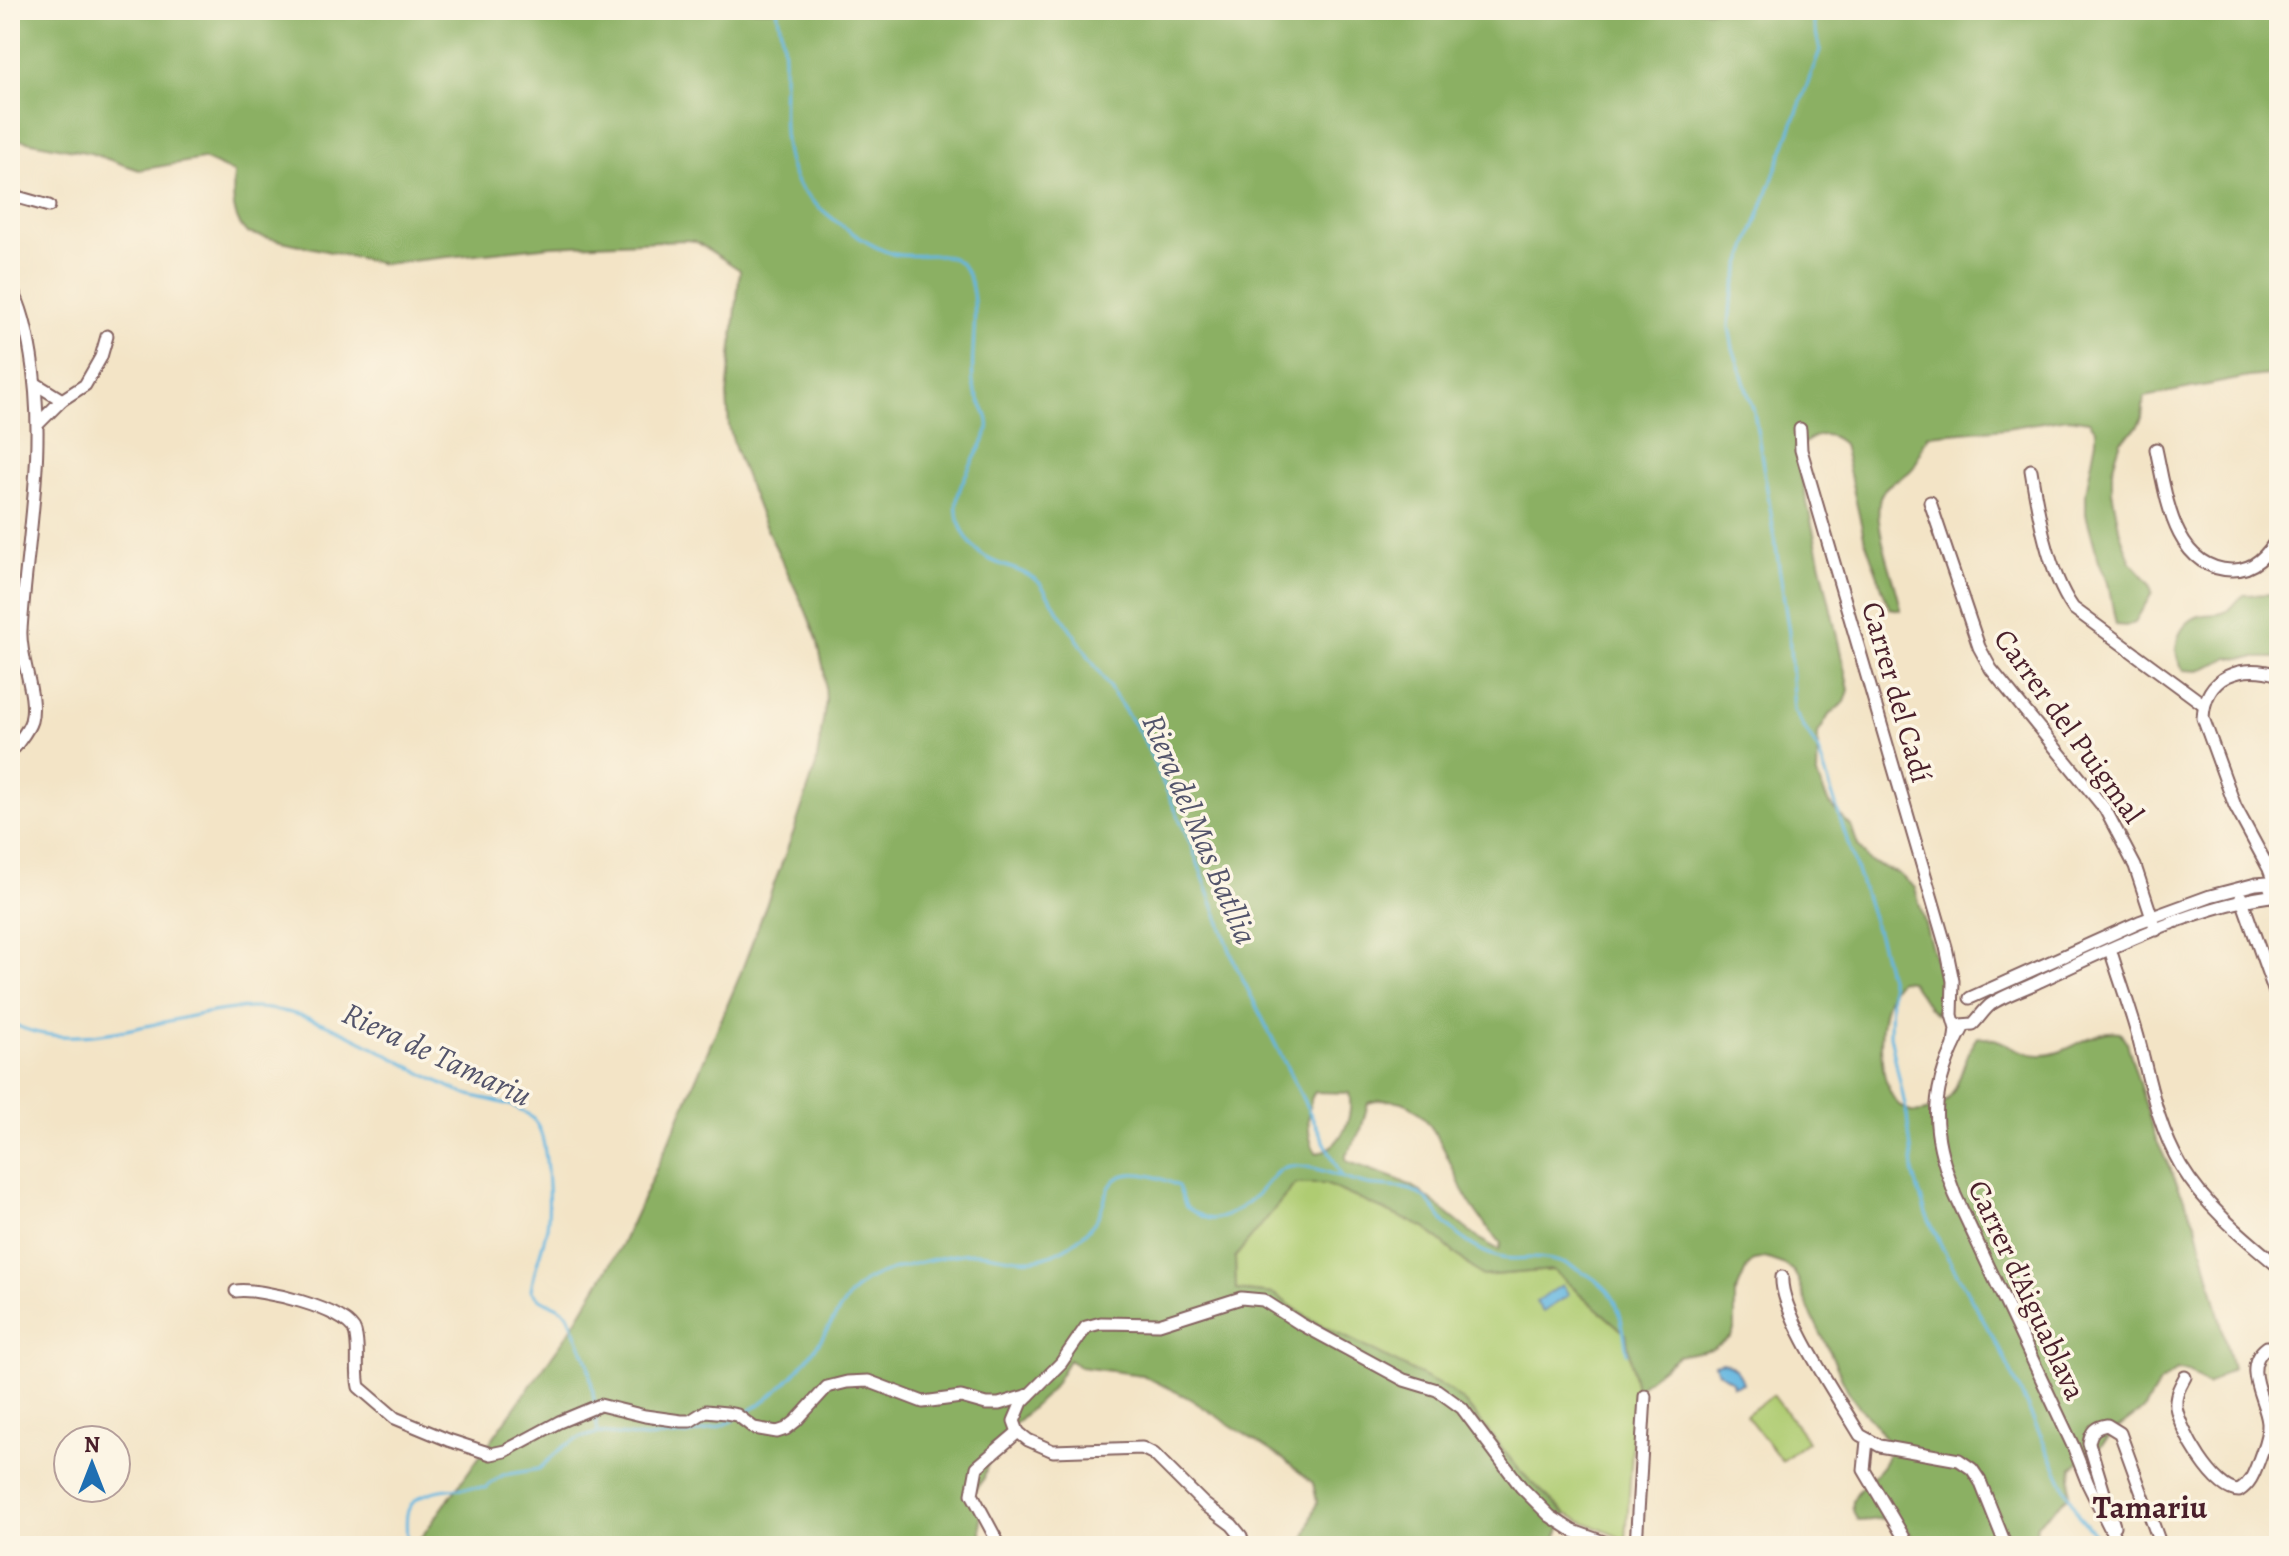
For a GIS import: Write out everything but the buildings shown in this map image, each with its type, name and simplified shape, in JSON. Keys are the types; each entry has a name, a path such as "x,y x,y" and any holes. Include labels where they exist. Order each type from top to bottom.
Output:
{"street":[{"path":"10,195 49,206"},
{"path":"10,285 27,334 39,423 33,527 21,631 21,649 32,711 30,724 15,747"},
{"path":"39,423 62,400 85,385 107,336"},
{"path":"36,384 62,400"},
{"name":"Carrer del Cadí","path":"1800,429 1801,450 1950,967 1957,984 1969,998"},
{"path":"2156,449 2171,517 2196,558 2217,569 2237,571 2253,566 2269,553 2279,536"},
{"path":"2031,470 2037,507 2061,591 2073,608 2203,704"},
{"name":"Carrer del Puigmal","path":"1930,502 1979,647 1991,669 2105,809 2135,866 2156,930"},
{"path":"2274,882 2238,889 2150,918 1969,998 1957,1000 1953,1006 1959,1023 1977,1021 1990,1005 2156,930 2243,902 2275,896 2274,882 2269,869 2235,806 2203,718 2203,704 2208,692 2232,674 2248,670 2279,675"},
{"path":"2238,889 2279,1004"},
{"path":"2110,949 2156,1113 2167,1141 2182,1169 2214,1210 2279,1267"},
{"name":"Carrer del Cadí","path":"1950,967 1953,1006"},
{"path":"1969,998 1980,1007 1977,1021"},
{"name":"Carrer d'Aiguablava","path":"1959,1023 1938,1085 1935,1112 1944,1167 2119,1546"},
{"path":"1782,1277 1781,1289 1789,1312 1860,1435 1880,1446 1959,1460 1972,1469 1980,1481 2006,1546"},
{"path":"236,1291 250,1290 297,1301 341,1316 355,1330 359,1387 395,1418 491,1454 505,1451 559,1422 600,1405 681,1421 690,1421 706,1411 726,1413 737,1415 754,1428 777,1432 796,1421 827,1387 847,1382 868,1381 923,1402 961,1397 999,1404 1029,1395"},
{"path":"1244,1546 1232,1525 1204,1504 1154,1454 1142,1448 1053,1451 1018,1432 1014,1421 1022,1402 1055,1371 1086,1327 1101,1323 1159,1324 1241,1298 1263,1300 1404,1380 1437,1390 1462,1408 1521,1487 1550,1516 1573,1531 1615,1546"},
{"path":"2185,1377 2176,1392 2176,1407 2182,1428 2201,1460 2224,1486 2231,1491 2239,1491 2251,1480 2267,1436 2267,1419 2258,1396 2256,1362 2267,1347 2279,1348"},
{"path":"1636,1546 1645,1396"},
{"path":"2119,1546 2089,1443 2091,1432 2107,1425 2120,1433 2161,1546"},
{"path":"1000,1546 972,1494 977,1467 1018,1432"},
{"path":"1867,1441 1864,1470 1909,1546"}],"green space":[{"path":"10,10 2279,10 2279,374 2144,397 2142,418 2121,441 2112,469 2112,491 2120,533 2131,562 2150,583 2152,593 2135,622 2126,626 2116,625 2108,583 2086,514 2086,492 2096,440 2096,430 2089,421 2068,418 1929,435 1913,468 1887,487 1879,501 1880,530 1901,610 1890,608 1864,537 1843,444 1824,435 1795,449 1849,690 1845,702 1829,715 1818,734 1817,776 1829,804 1851,826 1858,845 1869,861 1899,874 1915,888 1942,984 1937,1014 1910,981 1900,980 1890,993 1881,1037 1887,1085 1897,1102 1910,1112 1929,1110 1942,1105 1950,1096 1977,1037 1995,1039 2025,1052 2043,1055 2053,1054 2100,1034 2120,1032 2127,1043 2155,1137 2196,1224 2232,1368 2207,1385 2188,1371 2177,1370 2160,1383 2145,1408 2072,1467 2069,1496 2037,1524 2034,1546 1919,1546 1899,1520 1889,1517 1858,1521 1853,1509 1854,1499 1883,1465 1888,1455 1887,1443 1881,1431 1850,1394 1809,1309 1799,1281 1785,1265 1765,1258 1754,1260 1747,1267 1735,1295 1735,1328 1731,1337 1712,1349 1678,1356 1636,1389 1626,1334 1553,1270 1482,1276 1425,1228 1325,1184 1295,1184 1235,1257 1236,1290 1274,1294 1308,1318 1448,1389 1465,1403 1520,1471 1566,1514 1553,1546 1302,1546 1317,1502 1313,1483 1283,1459 1187,1397 1142,1375 1080,1367 1069,1360 1051,1390 992,1445 984,1478 972,1494 980,1511 982,1546 415,1546 570,1331 620,1248 738,980 816,765 826,701 824,670 817,639 762,519 729,427 727,395 740,270 695,241 685,240 551,246 383,264 247,233 235,213 234,173 203,159 139,170 90,153 10,138","holes":["1315,1092 1349,1093 1350,1102 1348,1121 1339,1138 1326,1150 1317,1153 1308,1123","1380,1100 1407,1104 1426,1121 1444,1150 1466,1197 1501,1243 1499,1250 1479,1239 1417,1189 1346,1161 1346,1155 1361,1130 1368,1103"]},
{"path":"2244,595 2279,595 2277,658 2228,658 2199,671 2184,670 2176,648 2185,625 2202,615 2225,612"},
{"path":"1294,1184 1325,1184 1425,1228 1482,1276 1553,1270 1626,1334 1636,1389 1626,1540 1566,1514 1520,1471 1465,1403 1308,1318 1274,1294 1236,1290 1235,1257"},
{"path":"1773,1395 1808,1441 1782,1461 1746,1415"}],"water":[{"path":"1562,1285 1569,1295 1543,1312 1536,1302"},
{"path":"1722,1362 1735,1370 1743,1383 1733,1386 1732,1381 1718,1372 1715,1364"}],"waterway":[{"name":"Riera del Mas Batllia","path":"777,10 784,52 786,150 801,189 837,222 879,248 901,255 946,256 964,267 970,280 975,318 973,383 985,412 988,429 959,491 957,512 964,533 987,558 1040,583 1143,738 1192,847 1235,964 1342,1177"},
{"path":"1816,10 1813,21 1820,50 1741,264 1731,302 1729,327 1754,412 1789,633 1794,711 1818,750 1881,945 1891,986 1890,1035 1907,1115 1914,1176 1926,1214 2002,1353 2078,1515 2105,1546"},
{"name":"Riera de Tamariu","path":"10,1022 37,1033 66,1036 130,1029 226,1010 254,1008 281,1011 334,1028 460,1092 513,1106 531,1116 541,1133 548,1177 548,1222 531,1290 534,1295 568,1314 588,1362 595,1405"},
{"name":"Riera de Tamariu","path":"744,1414 767,1399 797,1371 847,1300 866,1281 904,1267 954,1255 978,1253 1023,1259 1050,1255 1070,1245 1088,1230 1099,1214 1111,1185 1124,1175 1133,1174 1152,1176 1178,1186 1186,1207 1203,1217 1214,1219 1241,1207 1260,1192 1276,1173 1287,1167 1302,1166 1359,1183 1413,1191 1429,1202 1454,1231 1483,1251 1504,1258 1541,1258 1560,1262 1578,1269 1603,1286 1618,1308 1627,1353"},
{"name":"Riera de Tamariu","path":"595,1413 598,1433"},
{"path":"406,1546 407,1514 411,1505 429,1493 453,1488 485,1488 503,1475 539,1469 564,1446 598,1433 646,1438 687,1435 734,1420"}],"district":[{"name":"Tamariu","path":"2150,1507"}]}
